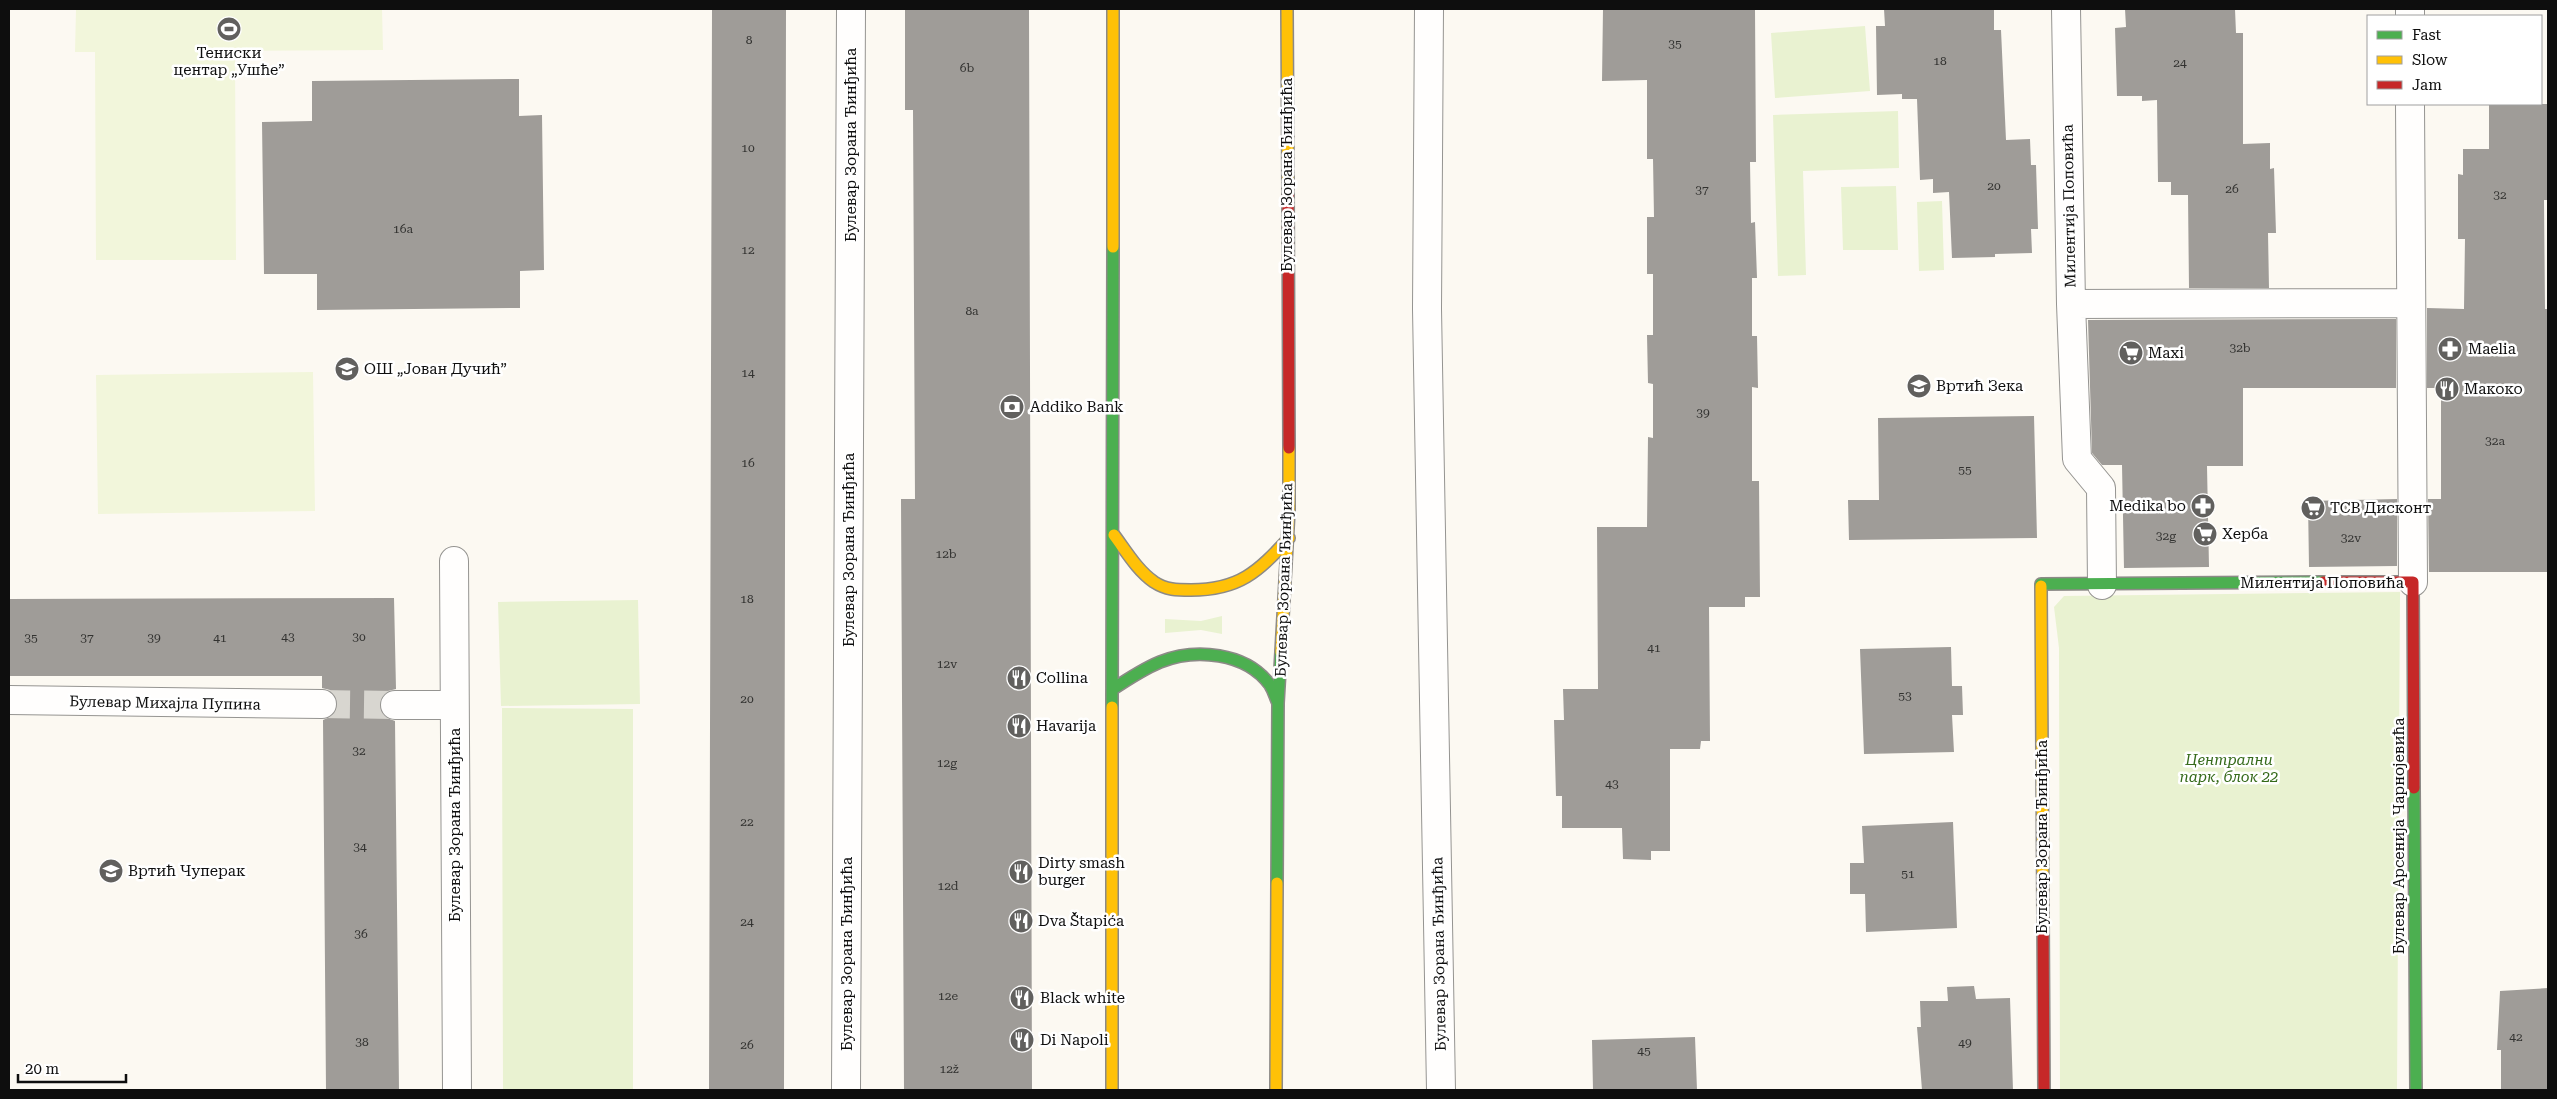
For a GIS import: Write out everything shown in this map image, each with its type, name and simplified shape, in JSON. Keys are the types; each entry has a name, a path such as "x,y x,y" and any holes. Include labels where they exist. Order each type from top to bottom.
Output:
{"street":[{"name":"Булевар Зорана Ђинђића","path":"846,1090 851,9"},
{"path":"1112,1090 1113,9"},
{"name":"Булевар Зорана Ђинђића","path":"1276,1090 1278,703 1289,538 1287,9"},
{"name":"Булевар Зорана Ђинђића","path":"1429,9 1428,309 1441,1090"},
{"name":"Милентија Поповића","path":"2066,9 2071,304 2411,303"},
{"name":"Милентија Поповића","path":"2041,584 2413,582 2410,105"},
{"path":"2071,304 2077,459 2101,488 2102,584"},
{"path":"1114,536 1142,572 1161,587 1202,591 1221,590 1242,582 1259,571 1289,538"},
{"name":"Булевар Зорана Ђинђића","path":"454,561 457,1090"},
{"name":"Булевар Арсенија Чарнојевића","path":"2413,582 2416,1090"},
{"name":"Булевар Зорана Ђинђића","path":"2041,584 2044,1090"},
{"path":"1113,689 1141,671 1162,661 1193,654 1226,656 1256,672 1269,684 1278,703"},
{"name":"Булевар Михајла Пупина","path":"9,700 322,704"},
{"path":"395,705 454,705"}],"green space":[{"path":"76,9 382,9 383,50 235,51 236,260 96,260 95,52 75,52"},
{"path":"1865,26 1870,91 1775,98 1771,33"},
{"path":"1898,111 1899,168 1803,171 1806,275 1778,276 1773,115"},
{"path":"1896,186 1898,250 1843,250 1841,187"},
{"path":"1942,201 1944,270 1919,271 1917,202"},
{"path":"313,372 315,511 98,514 96,375"},
{"name":"Централни парк, блок 22","path":"2400,592 2397,1090 2060,1090 2059,648 2054,607 2064,596"},
{"path":"638,600 640,704 501,706 498,602"},
{"path":"1222,616 1222,634 1201,630 1165,633 1165,619 1201,621"},
{"path":"502,708 633,709 633,1090 503,1090"}],"building":[{"path":"712,9 786,9 784,1090 709,1090"},
{"path":"905,9 1029,9 1032,1090 904,1090 901,499 915,499 913,110 905,110"},
{"path":"1603,9 1755,9 1756,162 1750,162 1751,223 1755,222 1757,278 1752,278 1752,336 1757,336 1758,388 1752,387 1752,481 1759,481 1760,597 1745,597 1745,607 1709,607 1710,741 1701,741 1700,749 1670,749 1670,851 1651,851 1651,860 1623,859 1622,828 1562,828 1562,796 1556,796 1554,720 1564,720 1563,689 1598,689 1597,527 1647,527 1648,437 1653,438 1653,384 1648,383 1647,335 1653,335 1653,274 1647,274 1647,217 1654,217 1653,159 1647,159 1647,80 1602,81"},
{"path":"1884,9 1994,9 1994,30 2001,30 2006,140 2030,139 2031,165 2036,165 2038,229 2031,229 2032,253 1995,254 1995,257 1952,258 1949,192 1933,193 1933,179 1920,180 1917,99 1902,99 1902,94 1877,95 1876,26 1885,26"},
{"path":"2125,9 2235,9 2236,33 2243,33 2243,144 2270,143 2270,169 2274,168 2276,233 2268,233 2269,288 2189,288 2188,195 2171,195 2171,182 2158,182 2157,100 2142,101 2142,96 2117,96 2115,28 2126,27"},
{"path":"519,79 519,116 542,115 544,270 520,271 520,308 317,310 317,274 264,274 262,122 312,121 312,81"},
{"path":"2548,104 2548,200 2544,200 2545,309 2548,309 2548,572 2429,572 2428,499 2441,499 2441,388 2427,388 2427,308 2464,309 2465,239 2458,239 2458,174 2463,175 2463,149 2489,149 2489,105"},
{"path":"2396,319 2396,388 2243,388 2243,466 2207,466 2209,567 2124,568 2122,465 2102,465 2092,453 2088,320"},
{"path":"2034,416 2037,538 1849,540 1848,500 1879,500 1878,418"},
{"path":"2397,499 2397,566 2309,567 2308,501"},
{"path":"394,598 396,689 388,691 382,697 379,705 381,712 387,718 395,721 399,1090 326,1090 323,720 336,712 338,704 335,696 330,690 322,688 322,676 9,676 9,599"},
{"path":"1951,647 1952,686 1962,686 1963,715 1952,715 1954,752 1864,754 1860,649"},
{"path":"1953,822 1957,928 1866,932 1865,894 1850,894 1850,863 1864,863 1862,826"},
{"path":"1974,986 1976,999 2010,998 2013,1090 1922,1090 1917,1027 1921,1027 1920,1001 1948,1001 1947,987"},
{"path":"2548,988 2548,1090 2501,1090 2501,1050 2497,1050 2500,991"},
{"path":"1695,1037 1697,1090 1593,1090 1592,1040"}],"tunnel":[{"path":"322,704 395,705"}],"traffic: fast":[{"path":"1112,707 1113,247"},
{"path":"2041,586 2041,584 2323,582"},
{"path":"1277,883 1278,703 1281,652"},
{"path":"1113,689 1160,662 1189,655 1204,654 1234,660 1248,666 1260,674 1270,685 1278,703"},
{"path":"2414,788 2416,1090"}],"traffic: slow":[{"path":"1113,9 1113,247"},
{"path":"1287,9 1288,190"},
{"path":"1281,652 1289,510 1289,448"},
{"path":"1114,535 1137,566 1148,577 1158,585 1176,590 1208,589 1235,583 1257,569 1289,538"},
{"path":"2041,586 2043,917"},
{"path":"1112,707 1112,1090"},
{"path":"1276,1090 1277,883"}],"traffic: jam":[{"path":"1288,190 1289,448"},
{"path":"2323,582 2413,582 2414,788"},
{"path":"2043,917 2044,1090"}],"place":[{"name":"Тениски центар „Ушће”","path":"229,29"},
{"name":"Maelia","path":"2450,349"},
{"name":"Maxi","path":"2131,353"},
{"name":"ОШ „Јован Дучић”","path":"347,369"},
{"name":"Вртић Зека","path":"1919,386"},
{"name":"Макоко","path":"2447,389"},
{"name":"Addiko Bank","path":"1012,407"},
{"name":"Medika bo","path":"2203,506"},
{"name":"ТСВ Дисконт","path":"2313,508"},
{"name":"Херба","path":"2205,534"},
{"name":"Collina","path":"1019,678"},
{"name":"Havarija","path":"1019,726"},
{"name":"Вртић Чуперак","path":"111,871"},
{"name":"Dirty smash burger","path":"1021,872"},
{"name":"Dva Štapića","path":"1021,921"},
{"name":"Black white","path":"1022,998"},
{"name":"Di Napoli","path":"1022,1040"}]}
